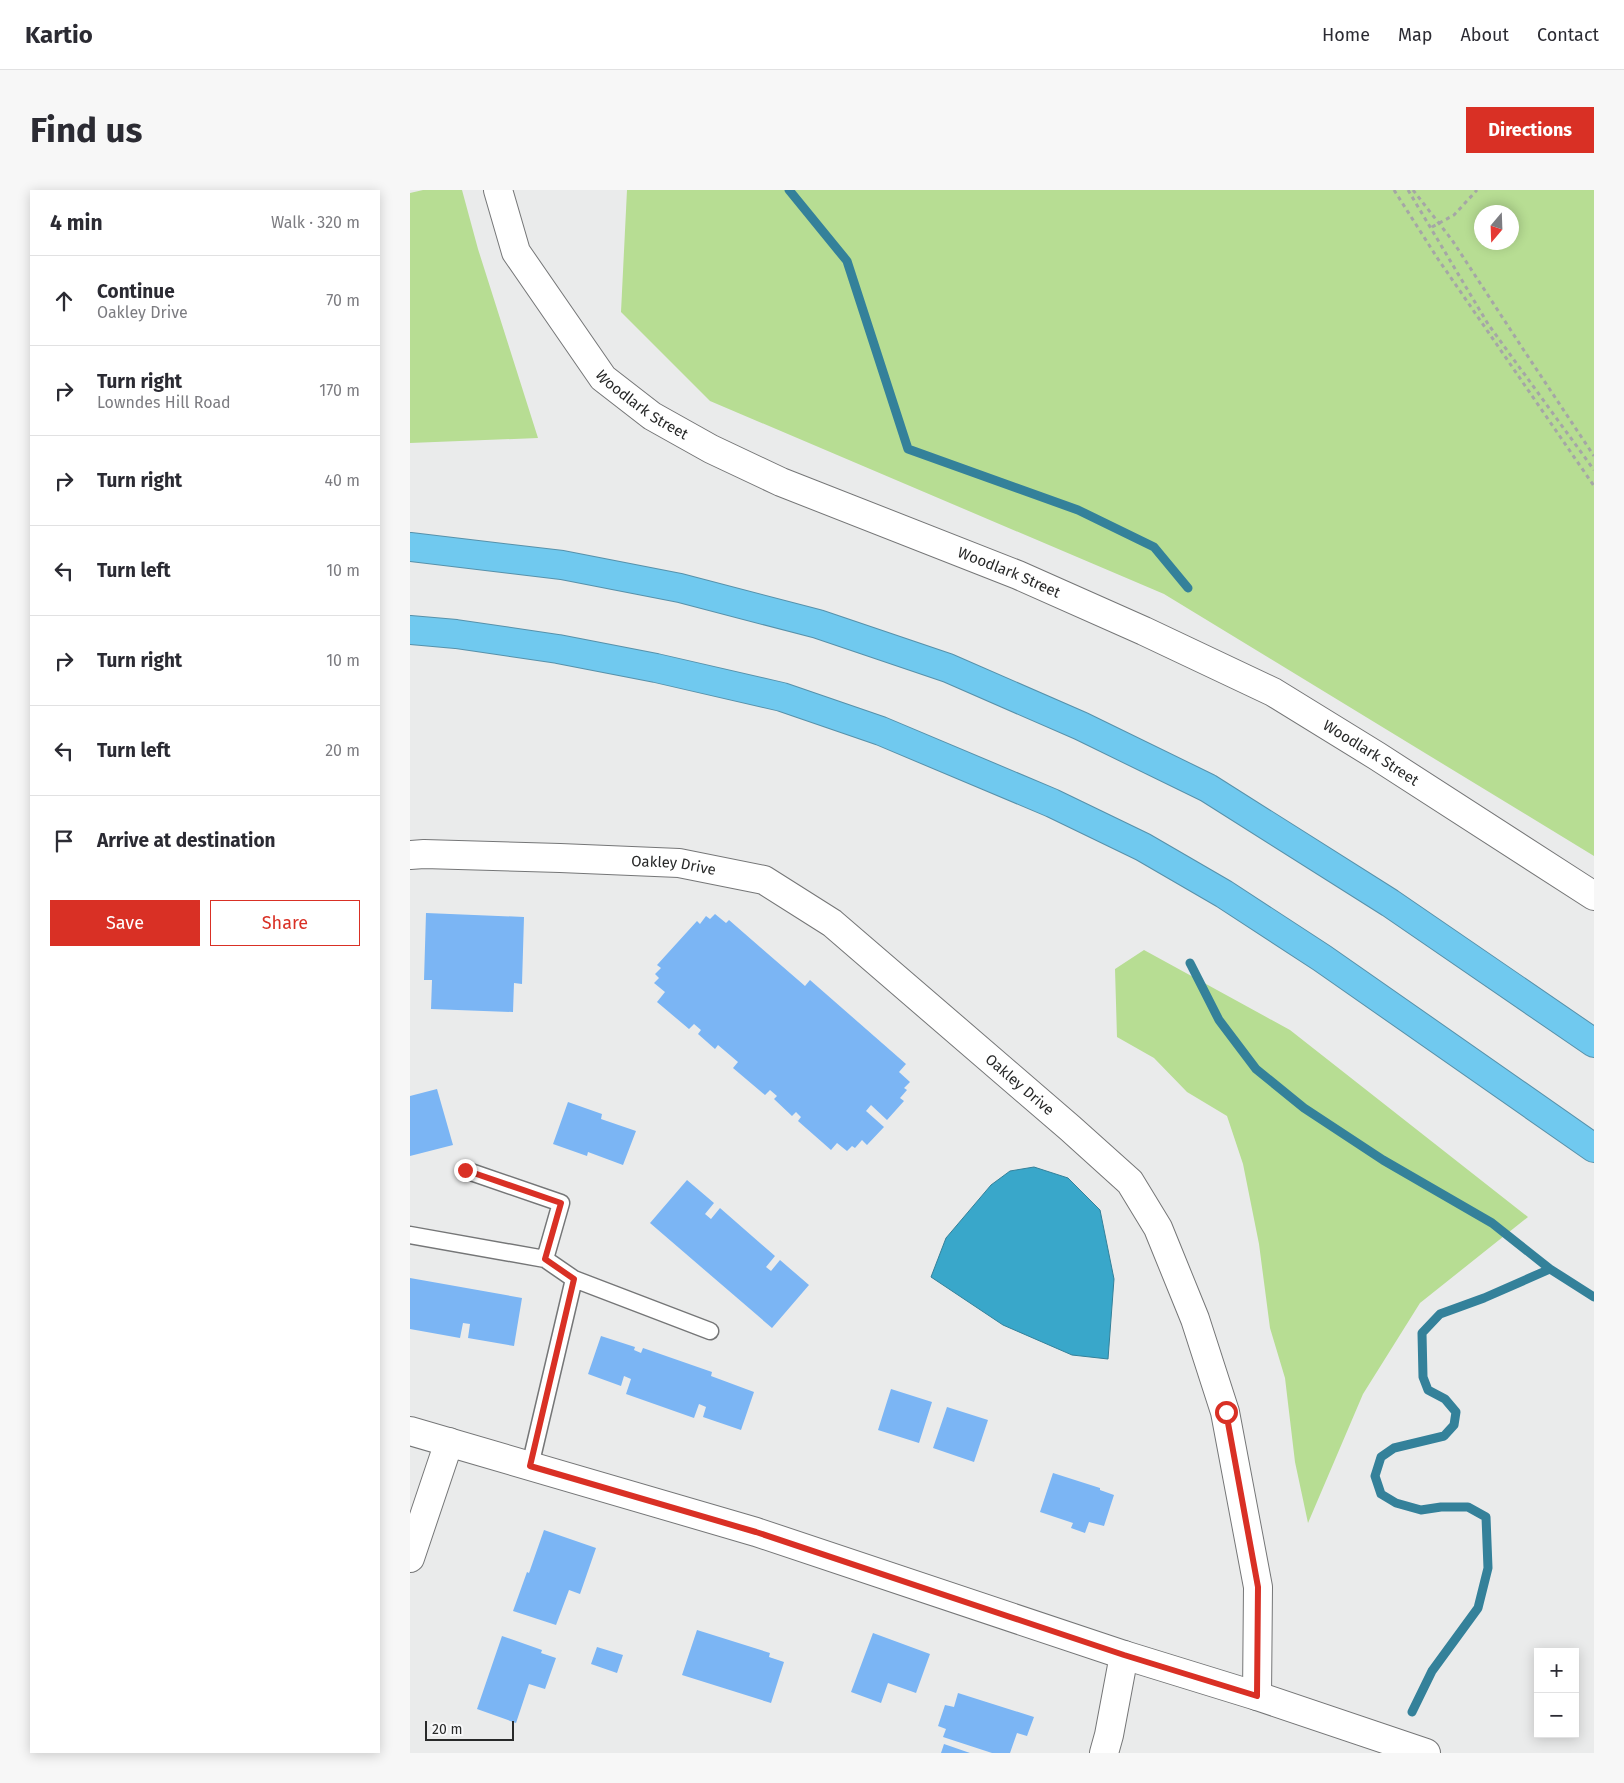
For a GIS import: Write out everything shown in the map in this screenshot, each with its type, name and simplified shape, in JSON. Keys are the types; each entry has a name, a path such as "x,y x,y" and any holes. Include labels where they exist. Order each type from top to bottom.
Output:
{"highway":[{"path":"410,547 562,564 680,588 818,624 948,668 1081,726 1208,788 1390,903 1594,1043"},
{"path":"410,630 456,634 558,649 656,668 782,697 881,731 1052,803 1143,847 1240,905 1322,958 1594,1148"}],"street":[{"name":"Woodlark Street","path":"498,190 516,252 603,378 652,416 711,450 781,482 1018,575 1144,631 1273,692 1377,756 1594,896"},
{"name":"Oakley Drive","path":"410,856 424,854 679,863 764,880 832,922 1130,1182 1158,1228 1195,1319 1226,1412 1258,1587 1257,1696"},
{"path":"410,1431 756,1532 1124,1655 1257,1696 1426,1753"},
{"path":"410,1558 449,1442"},
{"path":"1104,1753 1124,1655"}],"lane":[{"path":"465,1170 561,1203 545,1259"},
{"path":"410,1235 545,1259 574,1279 710,1332"},
{"path":"530,1466 574,1279"}],"path":[{"path":"1394,190 1438,259 1594,486"},
{"path":"1408,190 1488,324 1594,470"},
{"path":"1414,190 1420,201 1440,223 1594,456"},
{"path":"1431,228 1454,215 1477,190"}],"green space":[{"path":"423,190 462,190 478,249 538,438 410,443 410,193"},
{"path":"627,190 1594,190 1594,856 1164,594 710,401 621,312"},
{"path":"1144,950 1290,1030 1528,1217 1420,1303 1363,1394 1308,1523 1295,1462 1285,1378 1270,1328 1259,1244 1243,1164 1227,1116 1187,1092 1154,1058 1117,1037 1115,969"}],"water":[{"path":"1034,1167 1068,1178 1100,1210 1114,1279 1108,1359 1072,1355 1003,1325 931,1277 946,1238 991,1185 1010,1171"}],"building":[{"path":"426,913 524,917 522,984 514,983 513,1012 431,1009 432,980 424,980"},
{"path":"715,914 726,923 729,920 805,986 810,980 906,1064 899,1072 910,1082 904,1088 907,1090 900,1098 904,1101 887,1120 871,1105 866,1111 884,1127 867,1145 862,1140 855,1148 852,1146 847,1151 837,1143 831,1150 798,1121 801,1117 796,1112 792,1116 774,1099 777,1096 770,1090 765,1095 733,1068 738,1062 718,1045 715,1049 698,1034 701,1030 694,1024 689,1029 657,1002 665,992 654,983 659,978 655,974 661,968 657,965 697,921 700,924 706,916 710,919"},
{"path":"437,1089 453,1145 410,1156 410,1096"},
{"path":"568,1102 602,1114 601,1119 636,1131 623,1165 588,1152 587,1156 553,1144"},
{"path":"687,1180 714,1203 705,1214 711,1219 720,1208 775,1256 766,1267 771,1271 780,1260 809,1285 772,1328 650,1223"},
{"path":"410,1278 522,1298 514,1346 468,1338 470,1324 463,1323 460,1338 410,1329"},
{"path":"601,1336 635,1347 634,1350 641,1353 643,1348 712,1372 711,1376 754,1392 741,1430 703,1417 706,1407 699,1404 694,1418 626,1394 631,1379 624,1376 621,1386 588,1374"},
{"path":"891,1389 932,1402 919,1443 878,1430"},
{"path":"947,1407 988,1420 974,1462 933,1448"},
{"path":"1053,1473 1100,1488 1100,1490 1114,1495 1104,1526 1089,1522 1085,1533 1071,1528 1073,1523 1040,1512"},
{"path":"544,1530 596,1548 580,1594 569,1590 556,1625 513,1611"},
{"path":"697,1630 770,1653 769,1657 784,1662 771,1703 682,1675"},
{"path":"873,1633 930,1654 916,1693 888,1683 881,1703 851,1692"},
{"path":"502,1636 542,1650 541,1653 556,1658 545,1689 529,1684 516,1723 477,1709"},
{"path":"597,1647 623,1655 617,1673 591,1664"},
{"path":"958,1693 1034,1717 1027,1736 1017,1733 1010,1753 992,1753 943,1737 946,1729 938,1726 945,1705 954,1707"},
{"path":"944,1744 970,1753 941,1753"}],"waterway":[{"path":"789,190 847,261 908,449 1078,510 1154,547 1188,588"},
{"path":"1190,963 1219,1020 1256,1069 1304,1108 1383,1160 1492,1223 1550,1269 1594,1297"},
{"path":"1412,1712 1432,1671 1478,1608 1488,1568 1486,1517 1468,1507 1441,1507 1421,1510 1396,1503 1381,1494 1375,1476 1381,1457 1394,1448 1444,1436 1454,1425 1456,1412 1445,1399 1428,1390 1423,1377 1422,1333 1440,1314 1484,1298 1550,1269"}],"route":[{"path":"465,1170 561,1203 545,1259 574,1279 530,1466 756,1532 1124,1655 1257,1696 1258,1587 1226,1412"}]}
